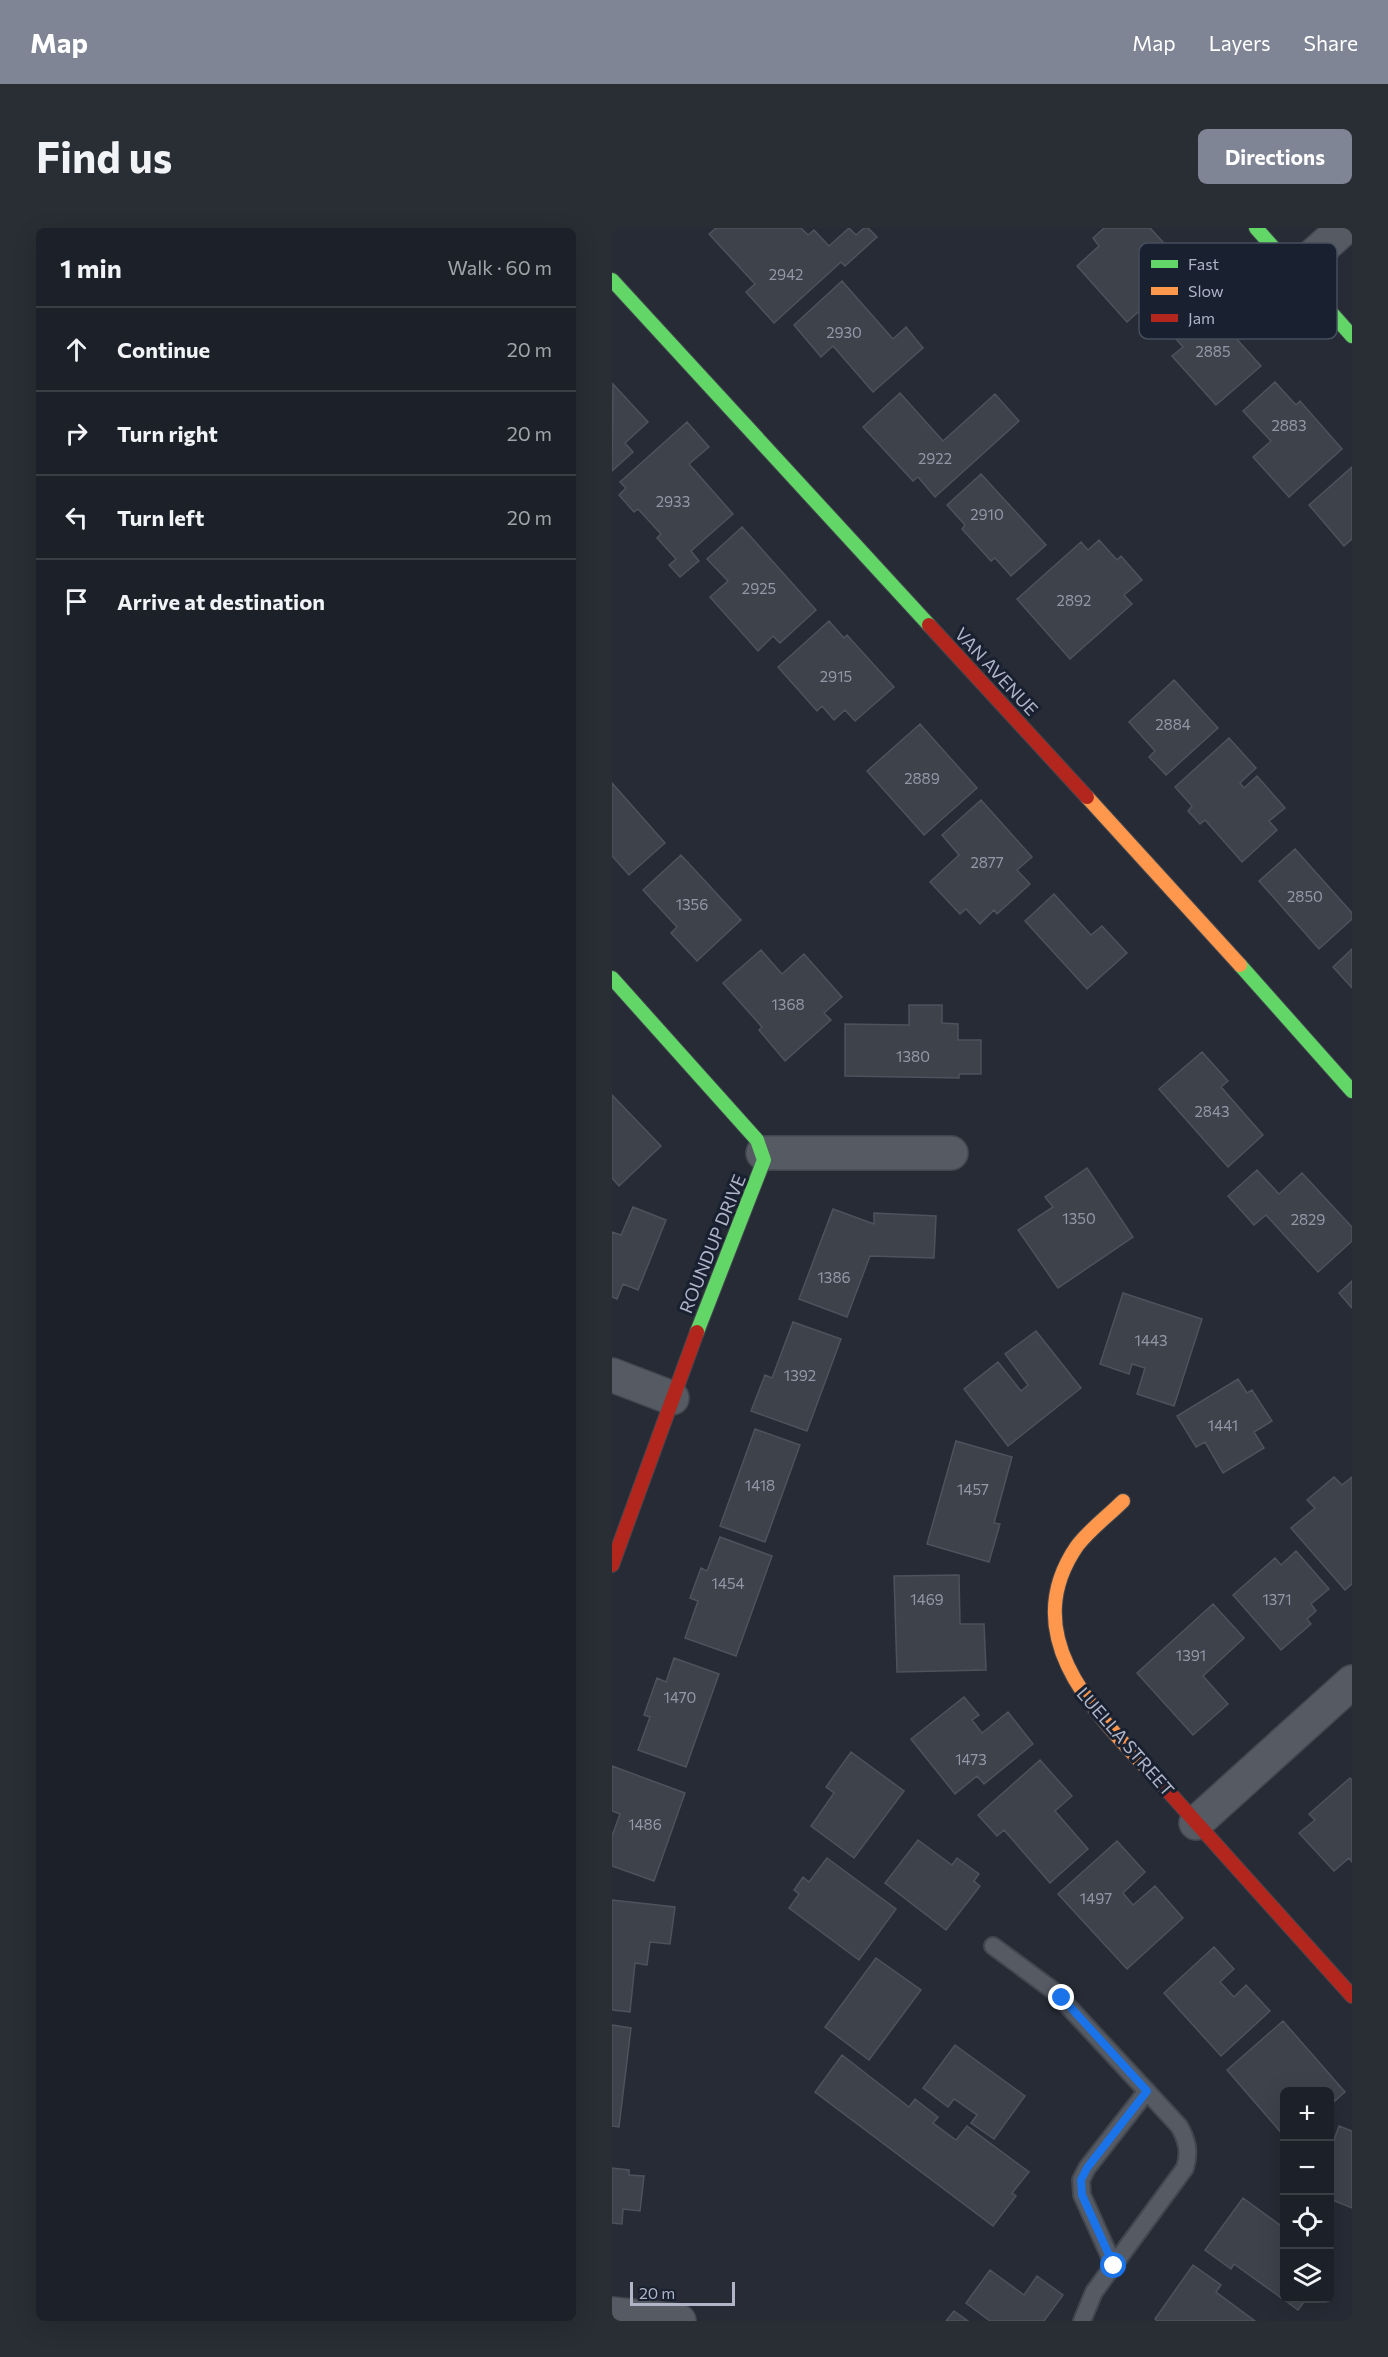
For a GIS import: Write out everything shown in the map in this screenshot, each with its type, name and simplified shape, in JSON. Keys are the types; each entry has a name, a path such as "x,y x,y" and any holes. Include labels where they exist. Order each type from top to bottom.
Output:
{"street":[{"path":"1256,228 1269,243"},
{"path":"1327,243 1344,228"},
{"name":"VAN AVENUE","path":"612,280 1206,927 1352,1091"},
{"path":"1337,319 1352,336"},
{"path":"612,978 757,1140 763,1153 951,1153"},
{"name":"ROUNDUP DRIVE","path":"612,1564 672,1398 761,1172 763,1153"},
{"path":"612,1375 672,1398"},
{"name":"LUELLA STREET","path":"1123,1501 1077,1547 1060,1585 1055,1611 1057,1636 1063,1660 1074,1683 1087,1701 1352,1996"},
{"path":"1196,1823 1352,1682"},
{"path":"612,2314 679,2321"}],"lane":[{"path":"993,1946 1054,1991 1179,2126 1185,2136 1188,2157 1179,2177 1091,2297 1082,2321"},
{"path":"1114,2266 1082,2195 1081,2180 1087,2168 1147,2091"}],"building":[{"path":"716,228 801,228 808,235 814,230 829,246 849,228 856,235 864,228 868,228 877,237 845,266 841,262 774,323 746,292 755,284 709,234"},
{"path":"1104,228 1150,228 1164,243 1139,243 1139,311 1127,322 1077,266 1099,246 1093,238"},
{"path":"842,281 893,339 906,327 923,348 873,392 833,346 821,357 794,325"},
{"path":"1176,339 1237,339 1261,366 1216,405 1172,356 1183,347"},
{"path":"1275,382 1296,405 1300,401 1342,449 1289,497 1253,457 1271,441 1243,411"},
{"path":"613,384 648,422 625,443 633,452 612,471"},
{"path":"900,393 943,441 995,394 1019,421 935,497 918,477 913,481 863,427"},
{"path":"687,422 709,447 689,464 733,514 691,551 699,561 680,577 669,565 676,559 657,538 661,534 638,509 634,512 619,495 626,488 620,482"},
{"path":"1352,467 1352,539 1344,546 1309,505"},
{"path":"981,474 1046,545 1011,576 995,558 991,561 962,529 965,525 947,505"},
{"path":"742,527 816,610 780,643 773,636 758,651 710,597 728,581 707,559"},
{"path":"1099,540 1117,560 1121,556 1142,580 1124,595 1132,604 1070,659 1017,599 1081,542 1088,550"},
{"path":"829,621 844,638 847,635 894,687 855,721 845,710 834,720 822,706 817,711 778,667"},
{"path":"1174,680 1218,728 1166,775 1149,757 1155,751 1129,722"},
{"path":"920,724 977,788 924,835 867,771"},
{"path":"1229,738 1256,768 1240,783 1244,788 1257,776 1285,808 1269,821 1277,830 1242,862 1205,820 1200,824 1188,811 1192,806 1175,787"},
{"path":"612,783 665,843 629,875 612,856"},
{"path":"981,800 1032,857 1017,870 1030,884 997,914 994,910 980,924 966,909 960,914 930,882 959,855 942,835"},
{"path":"1295,849 1352,913 1352,919 1319,949 1259,881"},
{"path":"681,855 741,920 697,961 671,933 677,927 643,890"},
{"path":"1054,894 1091,935 1102,926 1127,953 1087,989 1025,921"},
{"path":"1352,949 1352,988 1333,967"},
{"path":"761,950 782,974 804,954 842,997 824,1013 831,1020 785,1061 759,1030 762,1027 723,983"},
{"path":"909,1005 942,1005 942,1023 958,1024 958,1040 981,1040 981,1074 959,1074 959,1078 845,1076 845,1024 909,1025"},
{"path":"1202,1052 1228,1081 1221,1087 1263,1135 1228,1167 1159,1089"},
{"path":"612,1095 661,1146 619,1186 612,1178"},
{"path":"1087,1168 1133,1237 1058,1288 1018,1230 1053,1207 1045,1197"},
{"path":"1257,1170 1279,1194 1302,1173 1352,1227 1352,1241 1318,1272 1266,1215 1254,1225 1228,1196"},
{"path":"633,1207 666,1220 638,1290 623,1284 617,1299 612,1297 612,1232 621,1235"},
{"path":"833,1209 874,1224 874,1213 936,1216 934,1258 870,1256 847,1317 799,1299"},
{"path":"1352,1281 1352,1308 1339,1293"},
{"path":"1123,1293 1202,1319 1174,1406 1137,1394 1145,1368 1132,1364 1129,1374 1100,1364"},
{"path":"793,1322 841,1339 807,1431 751,1411 765,1375 772,1378"},
{"path":"1036,1331 1081,1388 1008,1446 964,1389 998,1362 1021,1391 1028,1385 1005,1354"},
{"path":"1238,1379 1247,1393 1252,1390 1272,1421 1254,1432 1264,1448 1223,1473 1205,1442 1196,1447 1177,1416"},
{"path":"755,1429 800,1445 765,1542 720,1526"},
{"path":"956,1441 1012,1457 994,1523 1000,1524 989,1562 927,1544"},
{"path":"1334,1477 1342,1485 1352,1477 1352,1584 1345,1590 1291,1528 1315,1508 1307,1500"},
{"path":"720,1537 772,1556 736,1656 685,1638 698,1601 690,1598 701,1568 707,1571"},
{"path":"1296,1551 1329,1589 1311,1604 1316,1611 1307,1619 1311,1624 1281,1650 1233,1595 1275,1558 1281,1565"},
{"path":"959,1575 960,1624 984,1624 986,1670 897,1672 894,1576"},
{"path":"1213,1604 1244,1638 1203,1676 1228,1704 1193,1735 1137,1673"},
{"path":"674,1658 719,1674 686,1767 638,1750 650,1717 644,1715 657,1678 666,1682"},
{"path":"964,1697 979,1715 972,1720 982,1733 1008,1712 1033,1744 984,1784 977,1776 955,1794 911,1739"},
{"path":"851,1752 904,1791 854,1858 811,1826 834,1793 826,1787"},
{"path":"1040,1760 1072,1796 1055,1811 1088,1849 1050,1883 1004,1830 997,1836 978,1815"},
{"path":"612,1766 685,1793 654,1881 612,1866 612,1836 620,1814 612,1811"},
{"path":"1350,1778 1352,1780 1352,1862 1349,1858 1334,1871 1299,1833 1315,1820 1309,1814"},
{"path":"918,1840 952,1865 957,1858 979,1874 974,1881 980,1886 946,1930 885,1883"},
{"path":"1117,1841 1145,1872 1123,1893 1133,1905 1155,1886 1183,1918 1127,1969 1058,1894"},
{"path":"827,1858 896,1909 859,1960 789,1908 799,1894 794,1890 803,1877 809,1882"},
{"path":"612,1900 675,1907 670,1944 650,1942 647,1965 635,1963 630,2012 612,2010"},
{"path":"1214,1947 1234,1969 1220,1982 1234,1997 1246,1985 1270,2011 1221,2056 1164,1993"},
{"path":"876,1958 921,1990 869,2060 825,2027"},
{"path":"1283,2021 1345,2092 1334,2102 1334,2087 1280,2087 1280,2131 1227,2070"},
{"path":"612,2025 631,2028 619,2127 612,2126"},
{"path":"955,2045 1025,2096 994,2139 971,2123 977,2115 954,2099 948,2107 923,2088"},
{"path":"842,2055 909,2107 915,2099 938,2117 933,2123 956,2140 967,2126 1029,2172 1012,2193 1016,2196 993,2226 815,2092"},
{"path":"1339,2126 1352,2131 1352,2208 1334,2201 1334,2140"},
{"path":"612,2168 629,2170 629,2175 644,2176 640,2211 623,2209 622,2224 612,2223"},
{"path":"1243,2198 1280,2225 1280,2297 1234,2264 1231,2269 1205,2250"},
{"path":"1193,2265 1221,2285 1216,2292 1255,2321 1157,2321 1155,2319"},
{"path":"990,2270 1024,2295 1037,2276 1063,2295 1044,2321 990,2321 966,2303"},
{"path":"1288,2303 1303,2303 1298,2310"},
{"path":"954,2311 968,2321 946,2321"}],"traffic: fast":[{"path":"1256,228 1269,243"},
{"path":"612,280 929,625"},
{"path":"1337,319 1352,336"},
{"path":"1240,965 1352,1091"},
{"path":"612,978 757,1140 764,1160 697,1332"}],"traffic: slow":[{"path":"1087,797 1240,965"},
{"path":"1123,1501 1077,1546 1059,1581 1055,1615 1061,1648 1075,1679 1118,1738 1167,1790"}],"traffic: jam":[{"path":"929,625 1087,797"},
{"path":"612,1565 697,1332"},
{"path":"1167,1790 1352,1996"}],"route":[{"path":"1062,1998 1147,2091 1087,2168 1081,2180 1082,2195 1114,2266"}]}
